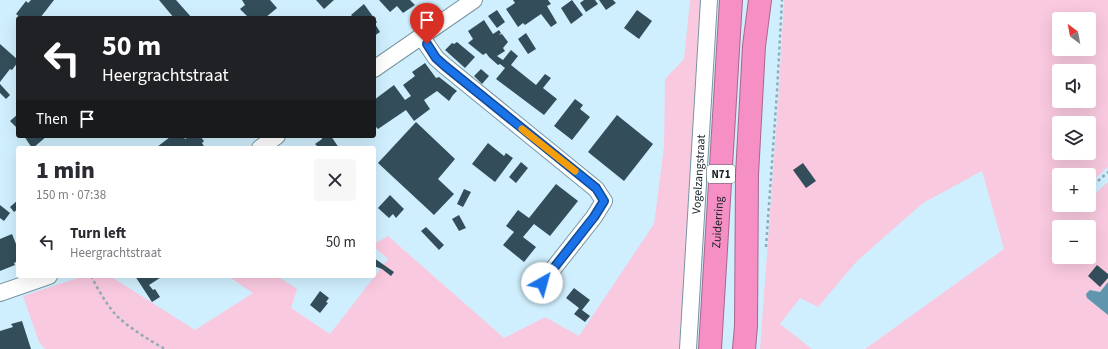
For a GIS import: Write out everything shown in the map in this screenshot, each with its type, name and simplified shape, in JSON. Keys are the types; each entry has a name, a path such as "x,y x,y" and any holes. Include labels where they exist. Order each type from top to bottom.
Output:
{"highway":[{"name":"Zuiderring","path":"710,349 731,0"},
{"name":"N71","path":"744,349 746,326 747,175 754,46 760,0"}],"street":[{"path":"376,68 474,0"},
{"name":"Vogelzangstraat","path":"688,349 709,0"},
{"path":"421,36 436,58 596,188 604,201 594,217 542,283"},
{"path":"263,146 274,138"},
{"path":"0,293 43,278"}],"path":[{"path":"766,252 782,0"},
{"path":"1096,183 1108,172"},
{"path":"92,278 116,315 149,340 164,349"}],"shaded area":[{"path":"690,0 701,0 695,133 679,349 45,349 39,342 23,296 78,278 113,278 195,330 253,293 231,278 280,278 297,289 291,308 330,334 373,278 376,278 376,275 388,259 376,249 376,243 388,236 504,338 545,317 579,336 654,224 664,146 665,79 684,59"},
{"path":"784,0 1108,0 1108,167 1096,178 1096,168 1052,168 1052,212 1096,212 1096,193 1108,182 1108,282 1100,292 1090,290 1087,298 1108,315 1108,349 865,349 1004,249 982,171 923,203 857,261 818,307 800,298 780,324 812,349 760,349"}],"water":[{"path":"1108,282 1108,315 1087,298 1086,294 1090,290 1100,292"}],"building":[{"path":"31,0 54,0 42,16 18,16 16,14 26,1 28,3"},
{"path":"159,0 176,0 190,16 172,16"},
{"path":"242,0 270,0 277,8 267,16 247,16 240,9 245,5"},
{"path":"316,0 334,0 324,9"},
{"path":"379,0 410,0 415,5 403,13 397,6 390,12"},
{"path":"513,0 548,0 551,4 547,6 557,23 551,27 541,14 525,25 523,23 518,27 506,9 515,3"},
{"path":"572,0 583,15 571,24 561,8"},
{"path":"584,0 595,0 598,4 586,12 580,3"},
{"path":"599,0 613,0 616,3 606,10"},
{"path":"364,4 373,16 352,16 351,15"},
{"path":"497,10 505,22 497,28 488,16"},
{"path":"637,10 652,21 639,39 624,28"},
{"path":"484,20 493,34 499,30 501,33 499,35 502,34 508,42 503,48 505,51 497,56 503,60 511,50 518,56 511,65 536,85 545,74 551,78 543,88 557,99 544,115 496,79 505,68 500,64 498,65 486,53 483,55 468,43 473,39 468,31"},
{"path":"376,26 380,32 376,35"},
{"path":"526,33 536,49 528,54 518,39"},
{"path":"457,42 475,57 465,68 445,50 452,43 454,44"},
{"path":"0,44 16,58 16,65 12,70 10,69 0,82"},
{"path":"425,63 436,78 439,77 457,91 449,101 437,91 424,100 430,109 414,121 406,110 378,129 376,127 376,98 394,85 405,100 411,96 403,85 415,76 412,72"},
{"path":"481,69 489,76 482,84 474,76"},
{"path":"0,84 10,95 6,99 0,93"},
{"path":"575,99 583,105 580,109 590,117 572,140 554,126"},
{"path":"617,115 653,144 624,181 588,152"},
{"path":"16,116 16,127 10,121"},
{"path":"416,122 455,159 438,179 454,194 434,215 378,163"},
{"path":"25,138 45,138 35,146 30,145"},
{"path":"169,138 202,138 204,141 202,143 204,146 158,146"},
{"path":"332,138 338,146 317,146 315,144 322,139"},
{"path":"488,143 504,156 506,153 513,158 495,182 472,164"},
{"path":"521,162 528,168 516,183 509,177"},
{"path":"803,163 816,181 806,188 793,170"},
{"path":"556,184 578,201 550,236 534,224 523,237 536,247 524,262 503,245 514,232 506,226 518,210 529,218"},
{"path":"464,189 471,192 463,207 457,204"},
{"path":"390,195 404,209 396,218 393,214 389,218 378,208"},
{"path":"16,202 16,210 14,212 10,207"},
{"path":"0,205 10,213 4,221 0,218"},
{"path":"459,215 466,228 459,231 452,219"},
{"path":"426,227 444,245 439,250 421,231"},
{"path":"12,234 16,244 16,262 14,263 15,265 0,271 0,239"},
{"path":"376,259 394,272 391,276 382,269 376,267"},
{"path":"1097,265 1108,274 1108,278 1100,287 1088,276"},
{"path":"136,278 160,278 149,285 153,290 155,289 160,297 152,302"},
{"path":"574,288 590,300 582,310 590,316 585,322 574,314 579,308 566,298"},
{"path":"320,291 329,298 326,302 328,303 320,313 310,305"},
{"path":"22,321 31,349 0,349 0,331 13,327 11,324"}],"slow traffic":[{"path":"522,129 575,171"}],"route":[{"path":"427,44 436,58 445,66 596,188 604,201 594,217 542,283"}]}
